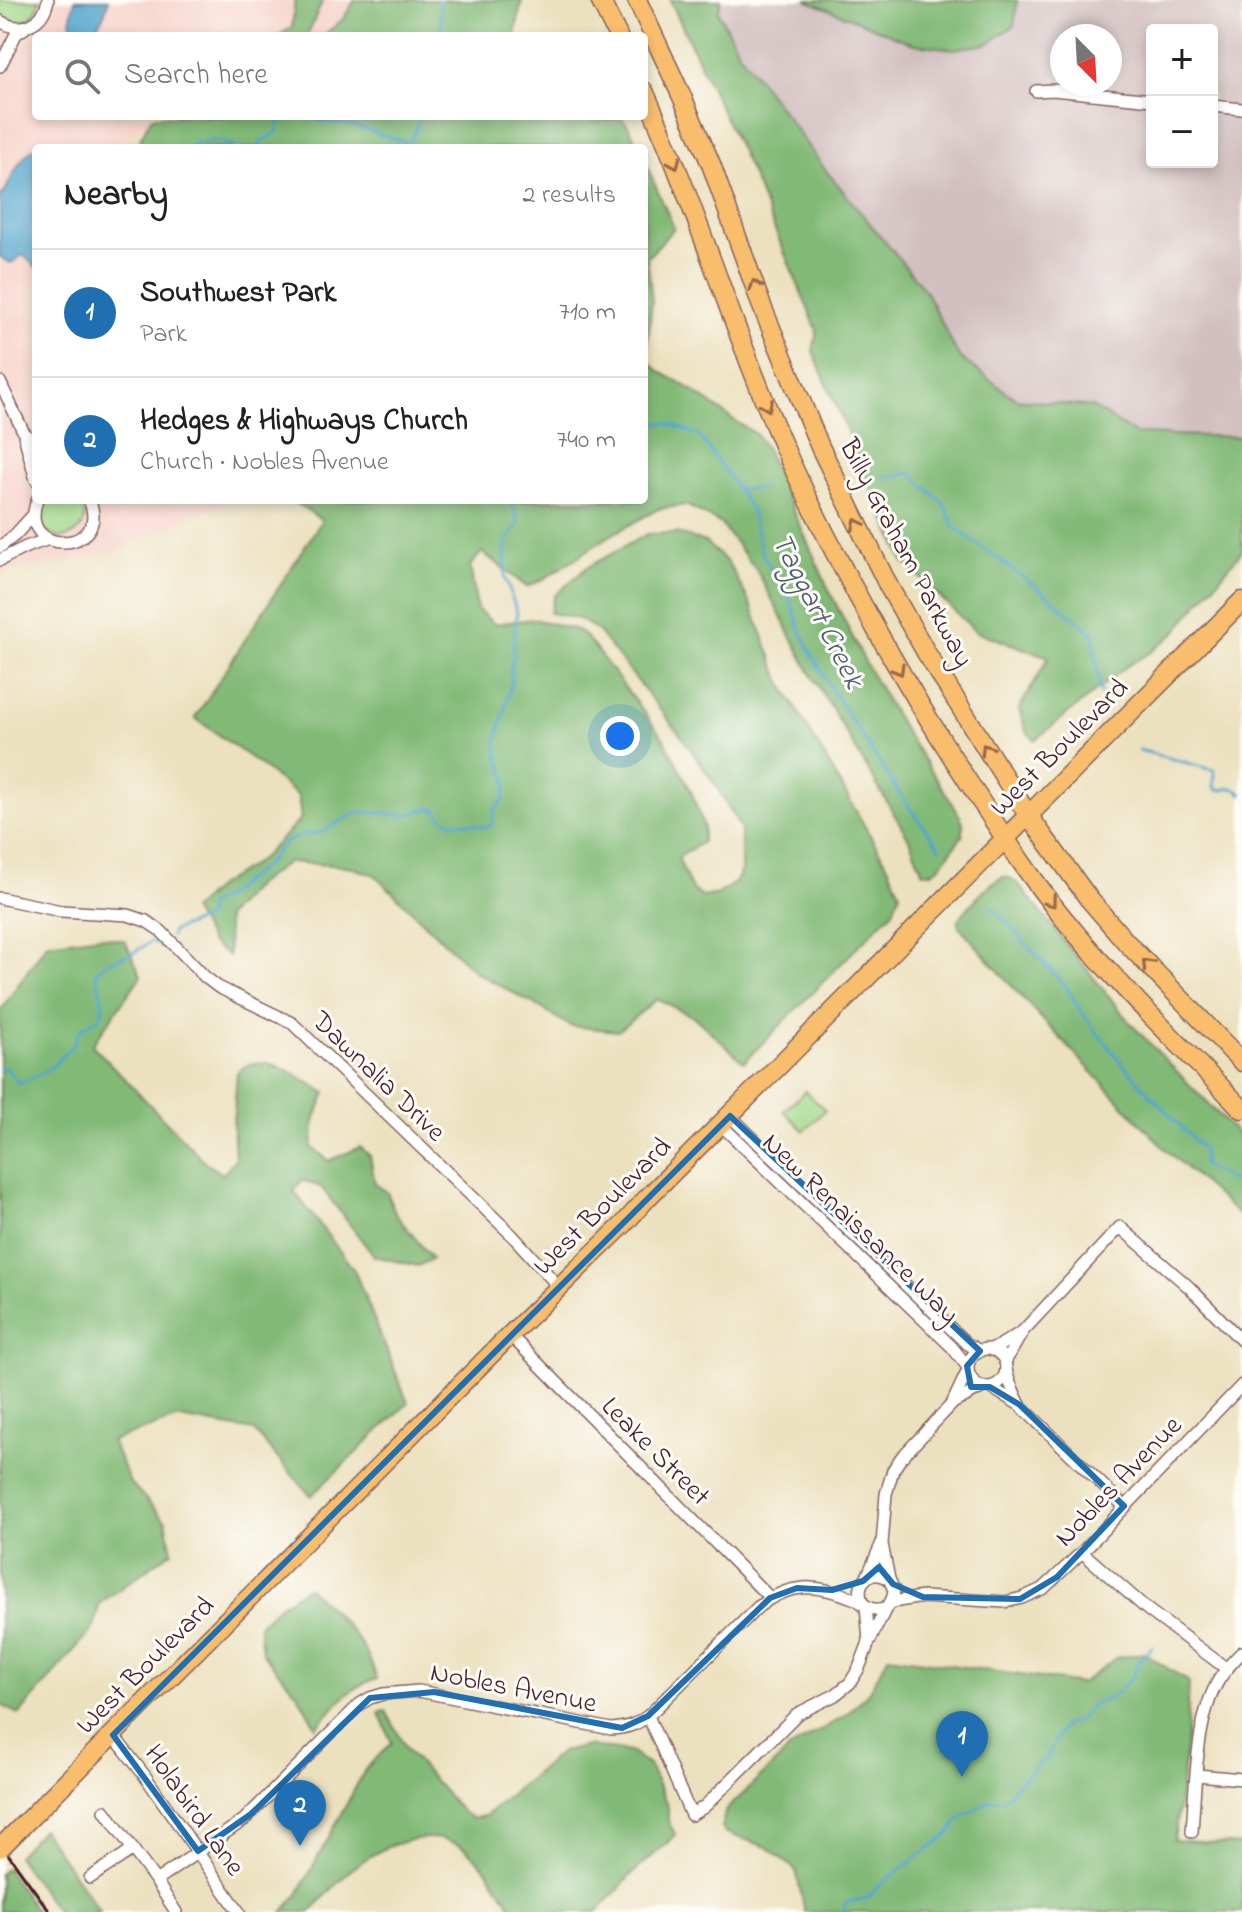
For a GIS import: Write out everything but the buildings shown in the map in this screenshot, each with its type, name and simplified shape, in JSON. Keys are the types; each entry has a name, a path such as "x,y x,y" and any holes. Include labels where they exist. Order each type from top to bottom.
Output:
{"main road":[{"path":"600,0 616,32"},
{"name":"Billy Graham Parkway","path":"637,0 711,164 790,376 853,518 927,654 1063,865 1117,931 1242,1062"},
{"path":"648,100 680,176 759,389 824,532 899,671 1005,839 1064,919 1102,964 1242,1109"},
{"name":"West Boulevard","path":"0,1848 1242,601"}],"street":[{"path":"0,66 16,34 42,17 48,0"},
{"path":"0,21 17,28 27,27"},
{"path":"1036,91 1146,99"},
{"path":"1218,107 1242,109"},
{"path":"0,382 23,431 32,465"},
{"path":"23,431 32,442"},
{"path":"36,504 36,526 42,534 57,543 67,543 84,535 92,516 90,504"},
{"path":"0,547 34,514"},
{"path":"0,560 49,539"},
{"name":"Dawnalia Drive","path":"4,898 61,911 128,915 146,921 161,931 218,987 292,1023 511,1234 559,1287"},
{"name":"New Renaissance Way","path":"726,1120 966,1343 986,1350"},
{"name":"New Renaissance Way","path":"726,1120 952,1347 967,1368"},
{"path":"648,1716 691,1815 704,1807 797,1714 835,1695 850,1683 894,1590 882,1544 886,1494 893,1470 953,1403 1001,1380 1005,1365 1023,1331 1120,1227 1189,1287 1242,1341"},
{"path":"953,1403 971,1358 1023,1331"},
{"name":"Leake Street","path":"510,1335 770,1598"},
{"path":"986,1350 1002,1356 1020,1405"},
{"path":"967,1368 972,1380 1020,1405 1124,1506"},
{"name":"Nobles Avenue","path":"890,1604 923,1597 1005,1602 1044,1588 1242,1385"},
{"path":"869,1642 864,1604 859,1591 882,1544"},
{"path":"1082,1552 1148,1610 1227,1669"},
{"path":"832,1590 878,1574 891,1582"},
{"name":"Nobles Avenue","path":"891,1582 923,1597"},
{"path":"770,1598 797,1588 832,1590 876,1610 890,1604"},
{"name":"Nobles Avenue","path":"156,1881 251,1814 360,1704 370,1698 400,1691 434,1692 611,1729 635,1725 770,1598"},
{"path":"1192,1832 1203,1724 1208,1706 1215,1687 1242,1652"},
{"name":"Holabird Lane","path":"113,1735 239,1912"},
{"path":"1197,1775 1242,1779"},
{"path":"105,1811 176,1912"},
{"path":"90,1878 133,1849"}],"highlighted area":[{"path":"730,1116 980,1351 967,1366 971,1387 990,1387 1020,1405 1124,1506 1057,1577 1020,1599 923,1597 893,1584 879,1567 863,1581 832,1590 797,1588 770,1598 648,1716 622,1728 434,1692 370,1698 251,1814 198,1851 113,1735"}],"shaded area":[{"path":"0,0 425,0 355,32 32,32 32,120 162,120 120,139 122,144 32,144 32,504 222,504 113,552 6,572 0,576"},
{"path":"721,0 806,0 914,44 1014,26 1017,0 1242,0 1242,437 1136,434 1092,407 1016,399 959,357 925,290 824,168 739,52 718,12"}],"green space":[{"path":"0,0 40,0 30,18 19,22 0,14"},
{"path":"295,0 323,0 309,32 284,32 292,27"},
{"path":"355,0 522,0 516,32 328,32 343,19"},
{"path":"670,0 721,0 718,12 739,52 824,168 925,290 959,357 1016,399 1092,407 1136,434 1242,437 1242,551 1174,634 1127,666 1035,740 1026,731 1019,709 1049,657 976,632 903,561 813,352 817,330 751,173"},
{"path":"806,0 1017,0 1014,26 987,44 954,49 914,44"},
{"path":"150,120 624,120 637,144 143,144 140,139"},
{"path":"648,169 674,228 648,257"},
{"path":"648,266 652,300 648,339"},
{"path":"648,361 756,434 765,447 828,588 870,672 954,806 963,822 963,835 939,867 923,873 909,839 810,672 757,571 720,523 686,505 658,509 527,587 482,552 470,566 477,609 494,624 533,619 577,630 588,639 664,739 691,791 704,828 702,842 678,858 691,888 701,897 718,894 736,882 741,871 741,829 717,787 682,737 597,630 580,619 550,613 554,596 586,568 647,534 676,533 705,542 728,563 751,605 781,682 889,868 900,893 893,911 744,1062 694,1017 657,999 618,1031 570,1026 475,972 375,875 347,866 288,862 255,886 226,917 229,956 211,943 192,910 219,885 260,860 301,819 298,796 195,718 322,520 298,504 648,504"},
{"path":"42,504 82,504 84,521 73,534 55,537 42,524"},
{"path":"1003,877 1019,885 1131,1024 1242,1139 1242,1218 1164,1148 959,926 958,920 978,896"},
{"path":"101,936 125,941 141,976 92,1045 207,1164 223,1174 235,1159 233,1125 237,1073 247,1065 256,1063 277,1066 326,1093 315,1118 312,1147 329,1161 360,1147 370,1156 375,1184 387,1192 396,1215 432,1259 418,1266 374,1256 321,1187 302,1180 294,1191 354,1270 408,1403 311,1496 254,1431 179,1418 111,1441 129,1481 166,1521 172,1551 99,1604 94,1627 19,1715 0,1704 0,1011 47,943"},
{"path":"805,1091 825,1110 804,1131 784,1111"},
{"path":"308,1587 358,1640 377,1679 351,1691 316,1727 297,1693 262,1653 259,1625 280,1605"},
{"path":"1144,1653 1189,1682 1186,1748 1174,1840 1242,1845 1242,1912 805,1912 796,1870 767,1847 726,1833 722,1828 725,1811 791,1748 846,1715 867,1694 889,1656 1081,1684 1116,1658"},
{"path":"386,1711 407,1750 462,1812 472,1818 485,1816 561,1752 587,1746 630,1752 649,1766 668,1807 668,1822 676,1835 631,1875 597,1912 516,1912 469,1851 434,1838 405,1841 377,1852 353,1868 310,1912 283,1912 297,1896 366,1768 392,1743 379,1712"},
{"path":"42,1829 100,1912 57,1912 17,1856"},
{"path":"6,1868 37,1912 0,1912 0,1874"}],"water":[{"path":"75,0 108,0 106,10 91,32 77,32 71,18"},
{"path":"32,150 32,263 23,255 11,263 0,257 0,196"}],"waterway":[{"name":"Taggart Creek","path":"439,0 442,32"},
{"path":"260,144 274,135 278,123 285,120"},
{"path":"318,120 349,124 409,143"},
{"name":"Taggart Creek","path":"409,144 420,120"},
{"path":"193,144 215,140 228,144"},
{"name":"Taggart Creek","path":"648,424 667,423 696,434 738,490 751,510 762,553 791,602 814,658 902,797 940,848"},
{"path":"882,478 911,473 945,505 954,527 1042,591 1093,633 1101,694"},
{"path":"738,490 761,488"},
{"path":"171,936 173,931 206,918 209,904 221,899 267,864 288,841 322,832 354,814 408,815 429,808 438,811 450,822 491,825 494,810 504,799 506,788 497,741 512,680 510,671 517,613 505,577 506,546 518,525 512,504"},
{"path":"1139,750 1214,770 1216,789 1231,788 1242,794"},
{"name":"Taggart Creek","path":"991,906 1068,989 1119,1059 1202,1148 1204,1166 1242,1186"},
{"path":"0,1068 8,1069 20,1083 55,1064 74,1044 80,1030 99,1018 103,1009 96,973 106,963 133,953 150,942 160,946 165,944"},
{"path":"844,1912 845,1904 868,1898 881,1884 951,1832 959,1819 989,1801 1006,1798 1047,1757 1064,1725 1079,1720 1094,1703 1107,1700 1118,1692 1152,1647"}],"railway":[{"path":"0,1843 50,1912"}],"place":[{"name":"Southwest Park","path":"962,1777"},
{"name":"Hedges & Highways Church","path":"300,1846"}]}
